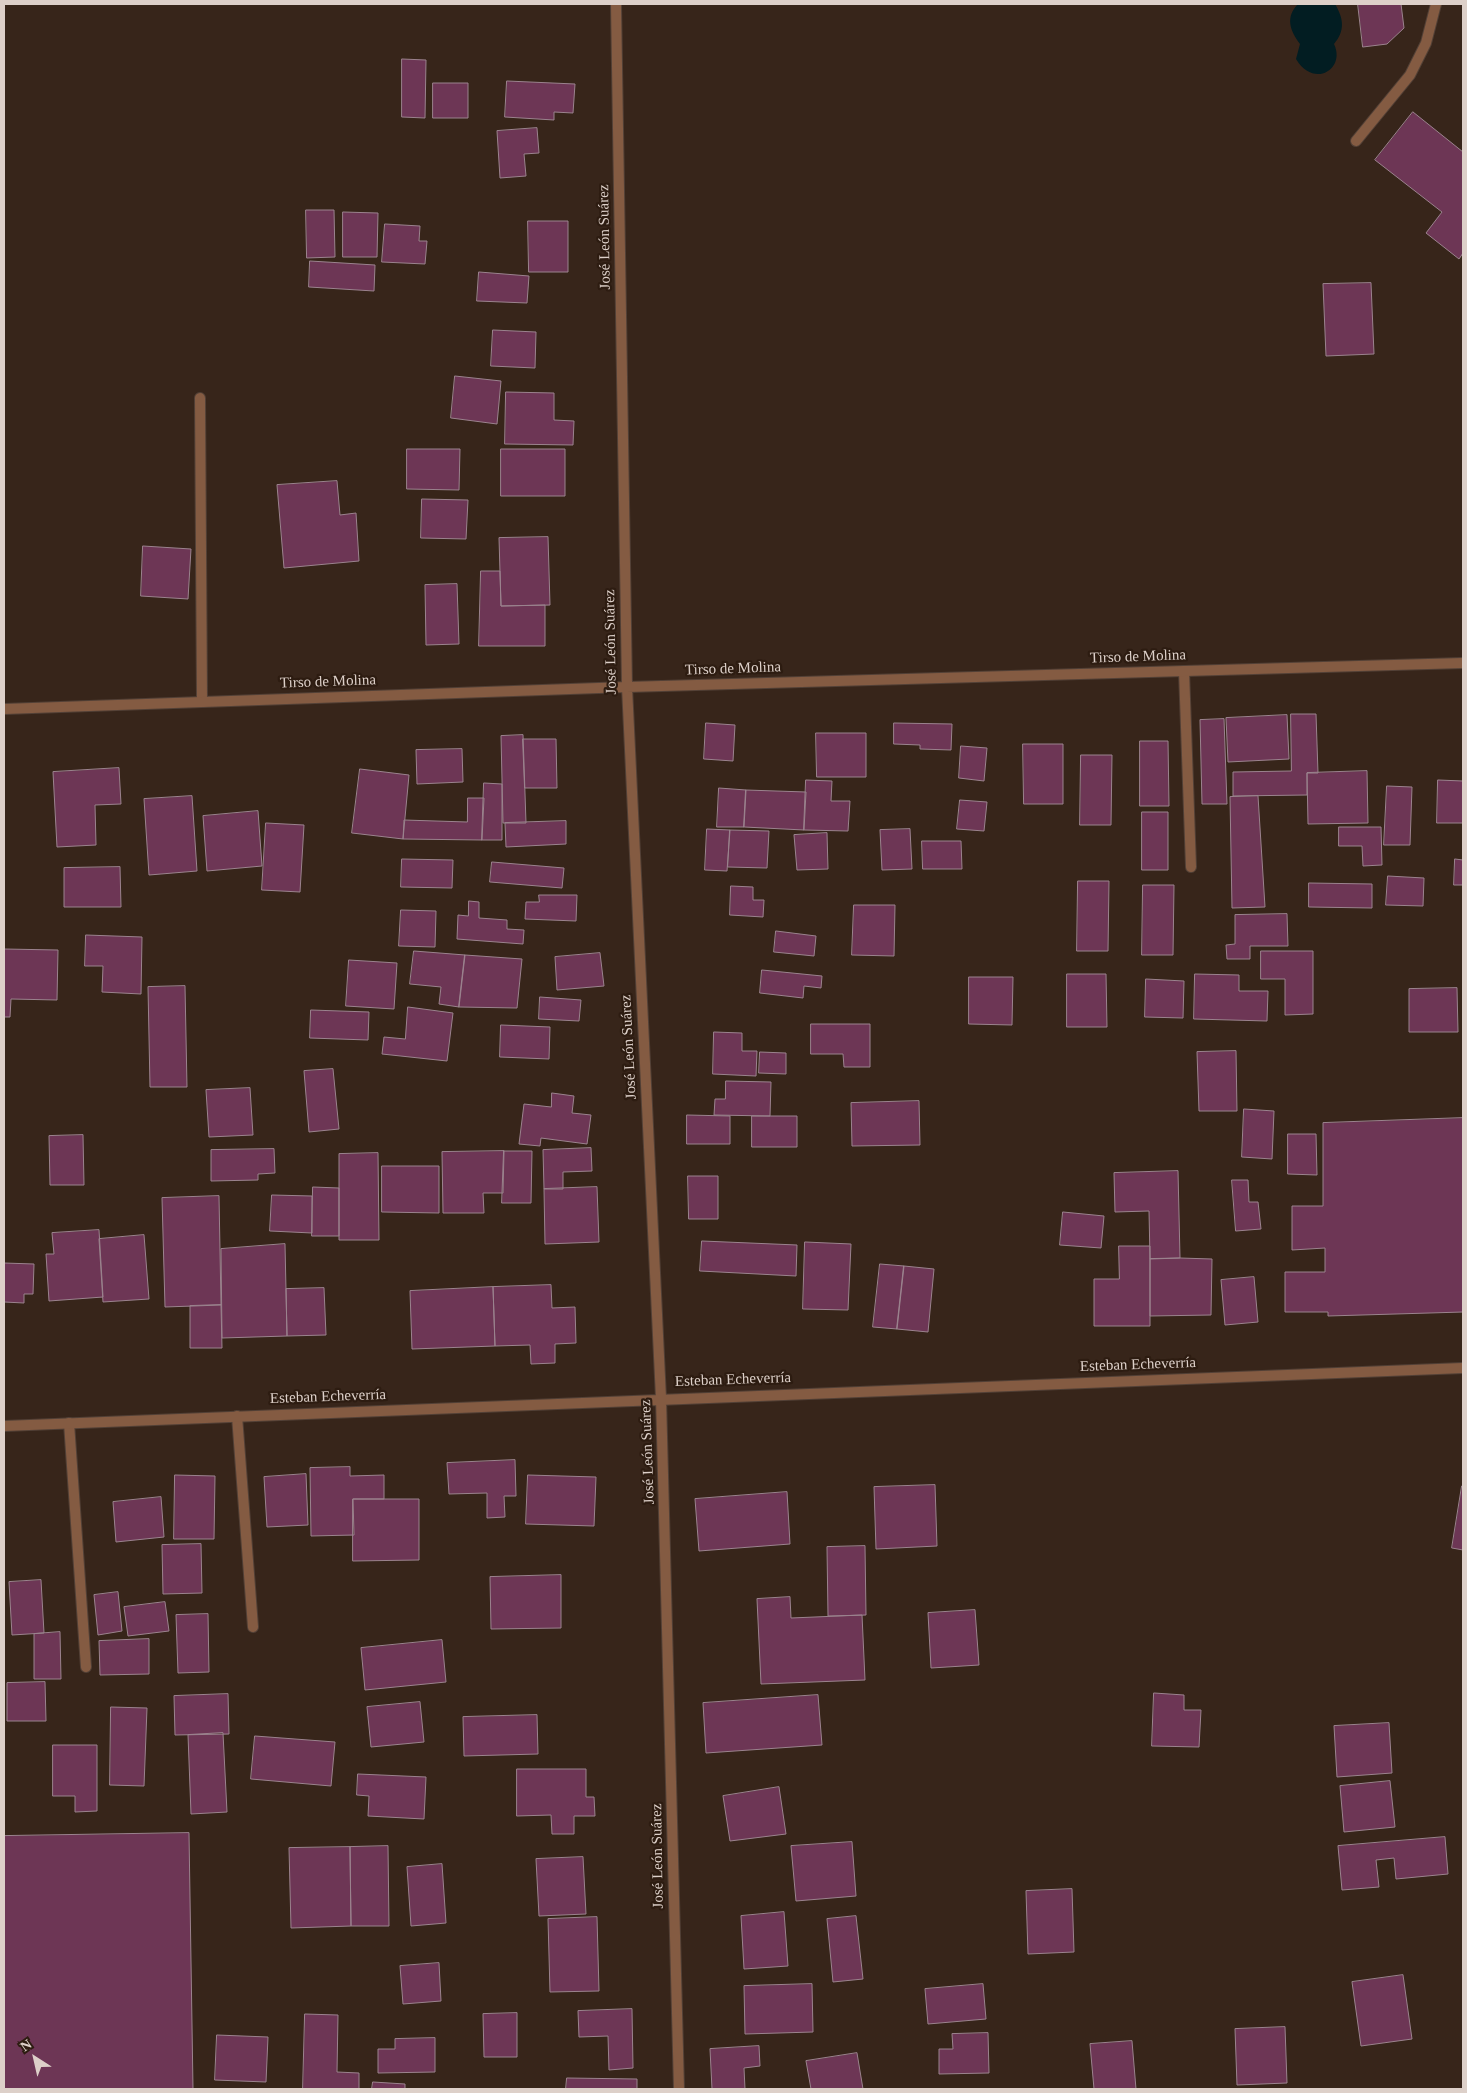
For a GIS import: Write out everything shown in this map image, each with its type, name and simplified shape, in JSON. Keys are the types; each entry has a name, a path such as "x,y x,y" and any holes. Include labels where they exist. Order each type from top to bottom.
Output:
{"street":[{"name":"José León Suárez","path":"616,4 627,687 661,1398 679,2089"},
{"path":"1356,141 1410,75 1426,43 1436,4"},
{"path":"200,398 202,702"},
{"name":"Tirso de Molina","path":"4,709 627,687 1463,663"},
{"path":"1184,671 1190,866"},
{"name":"Esteban Echeverría","path":"4,1426 661,1398 1463,1368"},
{"path":"237,1416 253,1628"},
{"path":"69,1423 86,1667"}],"water":[{"path":"1298,4 1335,4 1340,15 1342,30 1334,44 1337,53 1336,61 1332,68 1326,72 1319,74 1311,73 1303,68 1296,59 1300,44 1290,24 1290,19"}],"building":[{"path":"1358,4 1401,4 1404,28 1387,44 1363,47"},
{"path":"402,59 426,60 425,118 402,117"},
{"path":"507,81 575,84 573,113 554,112 554,120 505,117"},
{"path":"433,83 468,83 468,118 433,118"},
{"path":"1413,112 1463,152 1463,253 1459,259 1426,233 1442,212 1375,160"},
{"path":"537,128 539,153 524,154 526,176 500,178 497,131"},
{"path":"306,210 334,210 335,257 307,258"},
{"path":"343,212 378,213 377,257 343,257"},
{"path":"528,221 568,221 568,272 529,272"},
{"path":"385,224 420,226 419,241 427,241 425,264 382,262"},
{"path":"310,261 375,265 374,291 309,287"},
{"path":"479,272 529,276 527,303 477,301"},
{"path":"1371,283 1374,354 1326,356 1323,284"},
{"path":"493,330 536,332 535,368 491,366"},
{"path":"455,376 501,381 497,424 451,418"},
{"path":"506,392 554,393 554,420 574,421 573,445 505,444"},
{"path":"407,449 460,449 459,490 407,489"},
{"path":"501,449 565,449 565,496 501,496"},
{"path":"337,481 340,515 356,513 359,561 284,568 277,485"},
{"path":"422,499 468,500 466,539 421,538"},
{"path":"548,537 550,605 501,606 499,538"},
{"path":"143,546 191,549 188,599 141,596"},
{"path":"481,571 500,571 501,606 545,605 545,646 479,646"},
{"path":"457,584 459,644 426,645 425,585"},
{"path":"1291,714 1316,714 1318,773 1307,773 1307,795 1233,796 1233,772 1291,771"},
{"path":"1287,715 1289,759 1228,762 1226,718"},
{"path":"1224,719 1227,804 1202,804 1200,720"},
{"path":"706,723 735,725 733,761 704,759"},
{"path":"894,723 952,724 951,750 920,749 920,745 894,744"},
{"path":"816,733 866,733 866,777 817,777"},
{"path":"523,735 526,823 503,823 501,736"},
{"path":"523,739 556,739 557,788 525,788"},
{"path":"1140,741 1168,741 1169,806 1140,806"},
{"path":"1023,744 1063,744 1063,804 1024,804"},
{"path":"961,746 987,748 984,781 959,778"},
{"path":"462,749 463,782 417,784 416,750"},
{"path":"1081,755 1112,755 1111,825 1080,825"},
{"path":"119,768 121,804 95,805 96,845 57,847 53,772"},
{"path":"360,769 409,775 403,839 352,833"},
{"path":"1367,771 1368,823 1308,824 1307,773"},
{"path":"806,780 832,781 831,801 850,801 848,831 804,830"},
{"path":"1438,780 1463,781 1463,823 1437,823"},
{"path":"484,783 502,784 502,840 482,840"},
{"path":"1387,786 1412,787 1410,845 1384,845"},
{"path":"719,788 746,790 744,827 717,827"},
{"path":"746,790 806,792 804,830 744,827"},
{"path":"192,796 197,871 149,875 144,799"},
{"path":"1258,796 1265,907 1232,908 1230,797"},
{"path":"468,798 484,798 482,840 403,839 404,820 467,822"},
{"path":"960,800 987,802 984,831 957,829"},
{"path":"258,811 262,866 207,871 203,816"},
{"path":"1142,812 1168,812 1168,870 1142,870"},
{"path":"566,821 566,844 506,847 505,823"},
{"path":"266,823 304,825 300,892 262,890"},
{"path":"1339,827 1381,827 1382,865 1363,866 1362,846 1339,846"},
{"path":"707,829 730,830 727,871 705,870"},
{"path":"910,829 912,869 882,870 880,830"},
{"path":"730,830 769,831 767,868 728,867"},
{"path":"827,833 828,869 797,870 794,835"},
{"path":"922,841 961,841 962,869 923,869"},
{"path":"402,859 453,860 452,888 401,887"},
{"path":"1455,859 1463,860 1463,885 1454,885"},
{"path":"492,862 564,868 562,888 490,882"},
{"path":"120,867 121,907 64,907 64,868"},
{"path":"1388,876 1424,878 1423,906 1386,905"},
{"path":"1078,881 1109,881 1108,951 1077,951"},
{"path":"1309,883 1372,884 1372,908 1309,907"},
{"path":"1143,885 1174,885 1173,955 1142,955"},
{"path":"731,886 753,887 753,900 764,900 763,917 730,915"},
{"path":"539,895 577,895 576,921 525,919 526,902 539,902"},
{"path":"469,901 479,902 479,918 507,920 507,929 524,930 523,944 457,939 458,915 468,916"},
{"path":"854,905 895,905 894,956 852,955"},
{"path":"401,910 436,911 435,947 399,946"},
{"path":"1287,914 1288,946 1250,946 1250,959 1227,959 1226,945 1235,944 1235,915"},
{"path":"776,931 816,936 814,956 774,952"},
{"path":"86,935 142,937 141,994 102,992 103,966 85,966"},
{"path":"4,949 58,950 57,1000 11,999 10,1017 4,1017"},
{"path":"414,951 465,955 459,1007 439,1004 441,987 410,984"},
{"path":"1261,951 1313,951 1313,1014 1285,1015 1285,979 1261,979"},
{"path":"600,953 604,986 557,990 555,957"},
{"path":"465,955 522,959 517,1008 459,1007"},
{"path":"349,960 397,963 394,1009 346,1006"},
{"path":"762,970 822,976 821,988 804,986 803,998 760,993"},
{"path":"1067,974 1106,974 1107,1027 1067,1027"},
{"path":"1195,974 1239,975 1239,991 1268,991 1267,1021 1194,1019"},
{"path":"969,977 1013,977 1012,1025 969,1024"},
{"path":"1146,979 1184,981 1183,1018 1145,1017"},
{"path":"185,986 187,1087 150,1087 148,987"},
{"path":"1457,988 1458,1032 1409,1032 1409,989"},
{"path":"540,997 581,1000 579,1021 539,1019"},
{"path":"408,1007 453,1013 447,1061 382,1054 384,1037 405,1039"},
{"path":"311,1010 369,1012 368,1040 310,1038"},
{"path":"811,1024 870,1024 870,1067 844,1067 843,1054 811,1054"},
{"path":"501,1025 550,1027 549,1059 500,1057"},
{"path":"714,1032 742,1033 742,1051 757,1051 756,1076 713,1074"},
{"path":"1236,1051 1237,1111 1199,1111 1197,1052"},
{"path":"760,1052 786,1053 786,1074 759,1073"},
{"path":"333,1069 339,1129 309,1132 304,1071"},
{"path":"726,1081 771,1082 770,1116 714,1115 715,1099 725,1099"},
{"path":"250,1088 253,1135 209,1137 206,1090"},
{"path":"552,1093 574,1096 572,1113 591,1115 587,1144 541,1138 540,1146 519,1144 524,1104 551,1107"},
{"path":"919,1101 920,1145 852,1146 851,1103"},
{"path":"1244,1109 1274,1111 1272,1159 1242,1157"},
{"path":"687,1115 730,1116 730,1144 687,1144"},
{"path":"752,1116 797,1116 797,1147 752,1147"},
{"path":"1463,1118 1463,1312 1328,1316 1328,1312 1285,1312 1285,1272 1325,1272 1325,1248 1292,1250 1292,1206 1323,1206 1323,1123"},
{"path":"1288,1134 1316,1134 1317,1175 1288,1174"},
{"path":"83,1135 84,1185 50,1185 49,1136"},
{"path":"591,1148 592,1171 563,1172 563,1189 544,1189 543,1150"},
{"path":"274,1149 275,1173 258,1174 258,1180 211,1181 211,1150"},
{"path":"504,1151 532,1151 531,1203 502,1203"},
{"path":"504,1151 503,1193 483,1193 484,1213 443,1213 442,1152"},
{"path":"378,1153 379,1240 339,1240 339,1154"},
{"path":"382,1166 439,1166 439,1213 382,1212"},
{"path":"1178,1171 1180,1258 1150,1259 1149,1211 1115,1212 1114,1173"},
{"path":"688,1176 718,1176 718,1219 689,1219"},
{"path":"1232,1180 1248,1180 1249,1202 1258,1202 1261,1229 1236,1231"},
{"path":"313,1187 339,1188 339,1236 312,1236"},
{"path":"597,1187 599,1242 545,1244 544,1189"},
{"path":"272,1195 312,1196 312,1233 270,1231"},
{"path":"219,1196 221,1305 165,1307 162,1198"},
{"path":"1063,1212 1104,1216 1101,1248 1060,1245"},
{"path":"99,1230 103,1297 49,1301 46,1254 54,1254 52,1233"},
{"path":"144,1235 149,1299 103,1302 99,1239"},
{"path":"702,1241 797,1245 796,1276 700,1271"},
{"path":"805,1242 851,1244 848,1310 803,1309"},
{"path":"285,1244 287,1336 222,1338 221,1249"},
{"path":"1119,1246 1150,1246 1150,1326 1094,1326 1094,1279 1119,1279"},
{"path":"1150,1259 1212,1259 1211,1315 1150,1316"},
{"path":"4,1263 34,1264 33,1294 24,1294 24,1303 4,1302"},
{"path":"880,1264 904,1266 897,1329 873,1327"},
{"path":"904,1266 934,1269 928,1332 897,1329"},
{"path":"1254,1277 1258,1322 1225,1325 1221,1280"},
{"path":"551,1285 552,1308 575,1307 576,1343 555,1344 555,1363 531,1364 530,1345 495,1346 493,1287"},
{"path":"493,1287 495,1346 412,1349 410,1291"},
{"path":"324,1288 326,1335 287,1336 286,1289"},
{"path":"221,1305 222,1348 190,1348 190,1306"},
{"path":"515,1460 516,1496 504,1496 505,1517 487,1518 487,1493 449,1494 447,1463"},
{"path":"350,1467 350,1476 384,1475 384,1499 353,1499 354,1535 311,1536 310,1468"},
{"path":"306,1474 308,1525 267,1527 264,1477"},
{"path":"175,1475 215,1476 214,1539 174,1539"},
{"path":"528,1475 596,1477 594,1526 526,1524"},
{"path":"935,1485 937,1546 876,1549 874,1487"},
{"path":"1463,1486 1463,1550 1452,1548"},
{"path":"787,1492 790,1544 699,1551 695,1499"},
{"path":"161,1497 164,1537 116,1542 113,1502"},
{"path":"353,1499 419,1499 419,1560 353,1561"},
{"path":"201,1544 202,1593 163,1594 162,1545"},
{"path":"865,1546 866,1615 828,1616 827,1547"},
{"path":"561,1575 561,1628 491,1629 490,1577"},
{"path":"41,1580 44,1633 12,1635 9,1582"},
{"path":"118,1592 122,1631 98,1635 94,1595"},
{"path":"790,1597 791,1618 862,1615 865,1680 761,1684 757,1599"},
{"path":"165,1602 169,1631 128,1636 124,1607"},
{"path":"975,1610 979,1665 931,1668 928,1613"},
{"path":"208,1614 209,1672 178,1673 176,1615"},
{"path":"60,1632 61,1679 34,1679 34,1634"},
{"path":"149,1639 149,1674 100,1675 99,1641"},
{"path":"442,1640 446,1682 365,1690 361,1648"},
{"path":"45,1682 46,1721 7,1721 7,1683"},
{"path":"1154,1693 1184,1695 1184,1710 1201,1710 1199,1747 1152,1746"},
{"path":"228,1694 229,1734 175,1735 174,1696"},
{"path":"818,1695 822,1745 706,1753 703,1703"},
{"path":"420,1702 424,1742 371,1747 367,1707"},
{"path":"111,1707 147,1708 144,1786 110,1785"},
{"path":"537,1715 538,1754 464,1756 463,1717"},
{"path":"1389,1723 1392,1773 1337,1777 1334,1726"},
{"path":"223,1733 227,1812 191,1814 188,1735"},
{"path":"255,1736 335,1742 331,1786 251,1779"},
{"path":"53,1745 97,1745 97,1811 75,1812 75,1796 53,1796"},
{"path":"517,1769 586,1769 586,1797 594,1797 595,1816 574,1816 574,1834 552,1834 551,1815 517,1816"},
{"path":"358,1774 426,1777 424,1819 368,1816 369,1796 357,1795"},
{"path":"1390,1781 1395,1827 1344,1832 1340,1786"},
{"path":"779,1787 786,1834 730,1841 723,1796"},
{"path":"189,1833 193,2089 4,2089 4,1836"},
{"path":"1445,1837 1448,1874 1396,1879 1394,1858 1376,1860 1379,1887 1342,1890 1338,1846"},
{"path":"852,1842 856,1896 796,1901 791,1846"},
{"path":"388,1846 389,1926 351,1926 350,1847"},
{"path":"350,1847 351,1926 291,1928 289,1848"},
{"path":"583,1857 586,1914 539,1916 536,1859"},
{"path":"442,1864 446,1923 411,1926 407,1867"},
{"path":"1072,1889 1074,1952 1028,1954 1026,1891"},
{"path":"784,1912 788,1966 744,1969 741,1916"},
{"path":"856,1916 863,1979 833,1982 827,1919"},
{"path":"597,1917 599,1991 550,1992 548,1919"},
{"path":"439,1963 441,2001 403,2004 400,1966"},
{"path":"1403,1975 1412,2039 1361,2046 1352,1982"},
{"path":"812,1984 813,2032 745,2034 744,1986"},
{"path":"983,1984 986,2019 928,2024 925,1989"},
{"path":"632,2009 633,2068 609,2070 608,2036 579,2037 578,2011"},
{"path":"517,2013 517,2057 484,2057 483,2014"},
{"path":"305,2014 338,2015 337,2072 359,2073 359,2089 303,2089"},
{"path":"1285,2027 1287,2083 1237,2085 1235,2029"},
{"path":"988,2033 989,2073 939,2074 939,2049 953,2049 952,2034"},
{"path":"217,2035 268,2037 266,2082 215,2080"},
{"path":"435,2038 435,2072 378,2073 378,2049 395,2049 395,2039"},
{"path":"1132,2041 1136,2089 1094,2089 1090,2044"},
{"path":"759,2046 760,2066 744,2068 745,2089 712,2089 710,2049"},
{"path":"857,2053 863,2089 811,2089 806,2061"},
{"path":"567,2078 637,2079 637,2089 566,2089"},
{"path":"373,2082 405,2084 405,2089 372,2089"}]}
